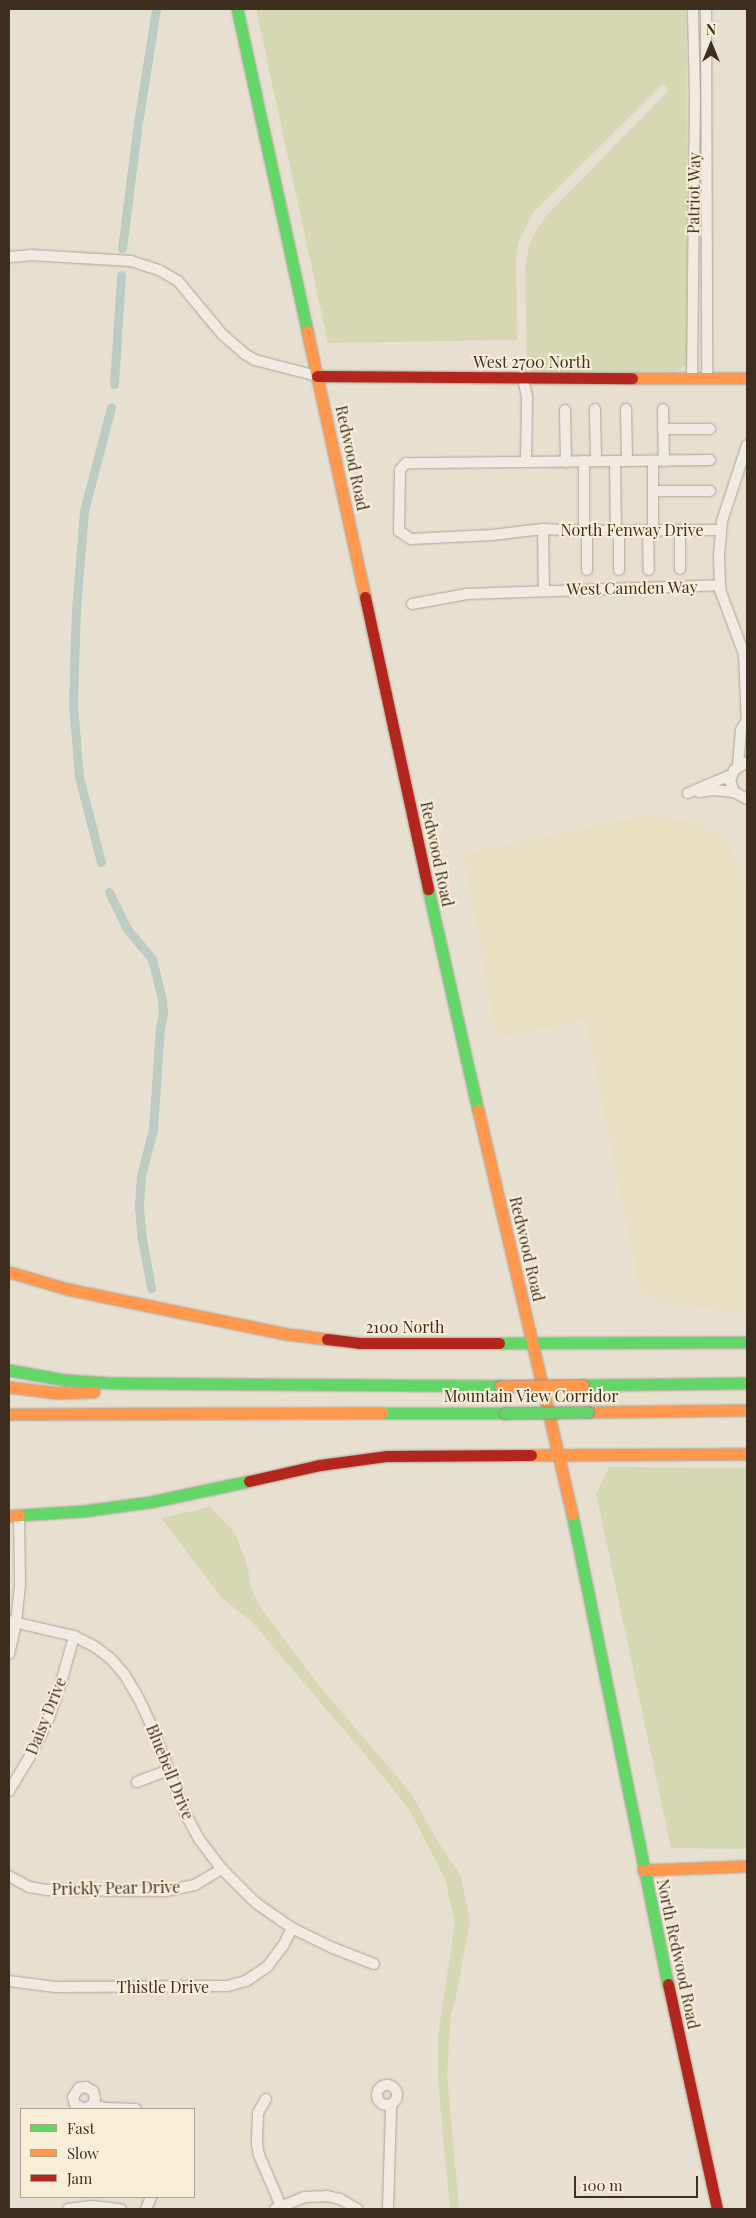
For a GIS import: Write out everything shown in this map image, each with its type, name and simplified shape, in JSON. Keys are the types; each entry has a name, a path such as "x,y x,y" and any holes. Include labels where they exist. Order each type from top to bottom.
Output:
{"main road":[{"name":"Redwood Road","path":"237,9 463,1048 559,1455 610,1706"},
{"name":"West 2700 North","path":"318,376 523,379 707,376 747,378"},
{"path":"9,1272 67,1289"},
{"path":"9,1277 67,1289"},
{"name":"2100 North","path":"67,1289 265,1330 326,1340 385,1344 747,1342"},
{"path":"9,1370 43,1377 88,1382 342,1385"},
{"name":"Mountain View Corridor","path":"342,1385 500,1386 747,1383"},
{"path":"9,1387 58,1393 342,1385"},
{"name":"Mountain View Corridor","path":"314,1414 747,1410"},
{"path":"9,1414 314,1414"},
{"path":"17,1426 314,1414"},
{"path":"14,1516 83,1511 150,1502 320,1465 368,1458 436,1455 747,1454"},
{"name":"North Redwood Road","path":"610,1706 643,1870 717,2209"},
{"path":"643,1870 747,1866"}],"street":[{"name":"Patriot Way","path":"692,377 695,100 693,9"},
{"name":"Patriot Way","path":"706,9 707,376"},
{"path":"9,257 49,256 131,261 159,270 178,281 222,334 245,354 255,360 318,376"},
{"path":"523,379 527,397 526,461 710,460"},
{"path":"595,409 596,461"},
{"path":"626,409 627,461"},
{"path":"649,570 653,491 663,429 663,409"},
{"path":"565,410 566,462"},
{"path":"663,429 710,429"},
{"path":"734,792 714,790 688,793 731,775 743,764 741,730 746,725 747,682 744,654 720,585 718,556 722,520 747,445"},
{"name":"North Fenway Drive","path":"526,461 406,463 400,470 399,531 411,539 492,535 543,529 586,531 721,530"},
{"path":"615,461 619,570"},
{"path":"584,462 587,570"},
{"path":"653,491 710,491"},
{"path":"543,529 544,590"},
{"path":"680,530 680,569"},
{"name":"West Camden Way","path":"412,604 467,594 720,585"},
{"path":"731,775 731,787 734,792 746,800"},
{"path":"9,1654 20,1560 14,1516"},
{"name":"Bluebell Drive","path":"12,1622 74,1636 103,1652 124,1674 146,1712 192,1827 222,1869 256,1903 292,1928 324,1945 374,1964"},
{"name":"Daisy Drive","path":"9,1791 47,1723 61,1683 74,1636"},
{"path":"137,1782 168,1770"},
{"name":"Prickly Pear Drive","path":"9,1876 29,1887 47,1890 166,1891 195,1885 222,1869"},
{"name":"Thistle Drive","path":"9,1981 56,1987 228,1986 246,1981 267,1967 280,1951 292,1928"},
{"path":"266,2099 258,2113 257,2144 259,2155 278,2207 304,2197 327,2196 340,2199 357,2209"},
{"path":"388,2209 391,2104"},
{"path":"87,2108 105,2108"},
{"path":"68,2209 91,2206 121,2209"}],"shaded area":[{"path":"647,815 693,822 724,837 747,888 747,1313 659,1302 649,1297 640,1288 586,1019 497,1038 464,854"}],"green space":[{"path":"256,9 686,9 688,360 686,365 677,371 532,373 527,366 525,266 529,246 535,232 546,216 669,90 663,84 533,213 519,241 516,257 517,340 328,343"},
{"path":"609,1467 747,1468 747,1849 671,1848 596,1494"},
{"path":"210,1507 235,1533 247,1564 251,1589 263,1611 322,1689 411,1793 438,1842 461,1876 470,1921 455,2002 451,2012 447,2075 459,2209 450,2209 438,2081 438,2036 455,1923 445,1879 409,1809 252,1622 221,1597 161,1518"}],"waterway":[{"path":"138,123 156,9"},
{"path":"122,248 137,129"},
{"path":"114,384 121,275"},
{"path":"101,862 79,777 73,704 76,609 84,511 111,407"},
{"path":"109,892 127,929 152,959 162,999 163,1014 160,1027 153,1130 141,1175 139,1207 142,1239 151,1288"}],"traffic: fast":[{"path":"237,9 307,331"},
{"path":"428,889 478,1110"},
{"path":"499,1343 747,1342"},
{"path":"9,1370 65,1380 112,1383 500,1386"},
{"path":"583,1385 747,1383"},
{"path":"505,1413 588,1412"},
{"path":"382,1413 505,1413"},
{"path":"19,1515 83,1511 150,1502 249,1481"},
{"path":"572,1514 668,1984"}],"traffic: slow":[{"path":"307,331 365,597"},
{"path":"632,378 747,378"},
{"path":"478,1110 572,1514"},
{"path":"9,1272 67,1289"},
{"path":"67,1289 287,1334 327,1339"},
{"path":"500,1386 583,1385"},
{"path":"9,1387 58,1393 94,1392"},
{"path":"588,1412 747,1410"},
{"path":"9,1414 382,1413"},
{"path":"531,1455 747,1454"},
{"path":"9,1516 19,1515"},
{"path":"643,1870 747,1866"}],"traffic: jam":[{"path":"317,376 632,378"},
{"path":"365,597 428,889"},
{"path":"327,1339 359,1343 499,1343"},
{"path":"249,1481 320,1465 387,1456 531,1455"},
{"path":"668,1984 717,2209"}]}
